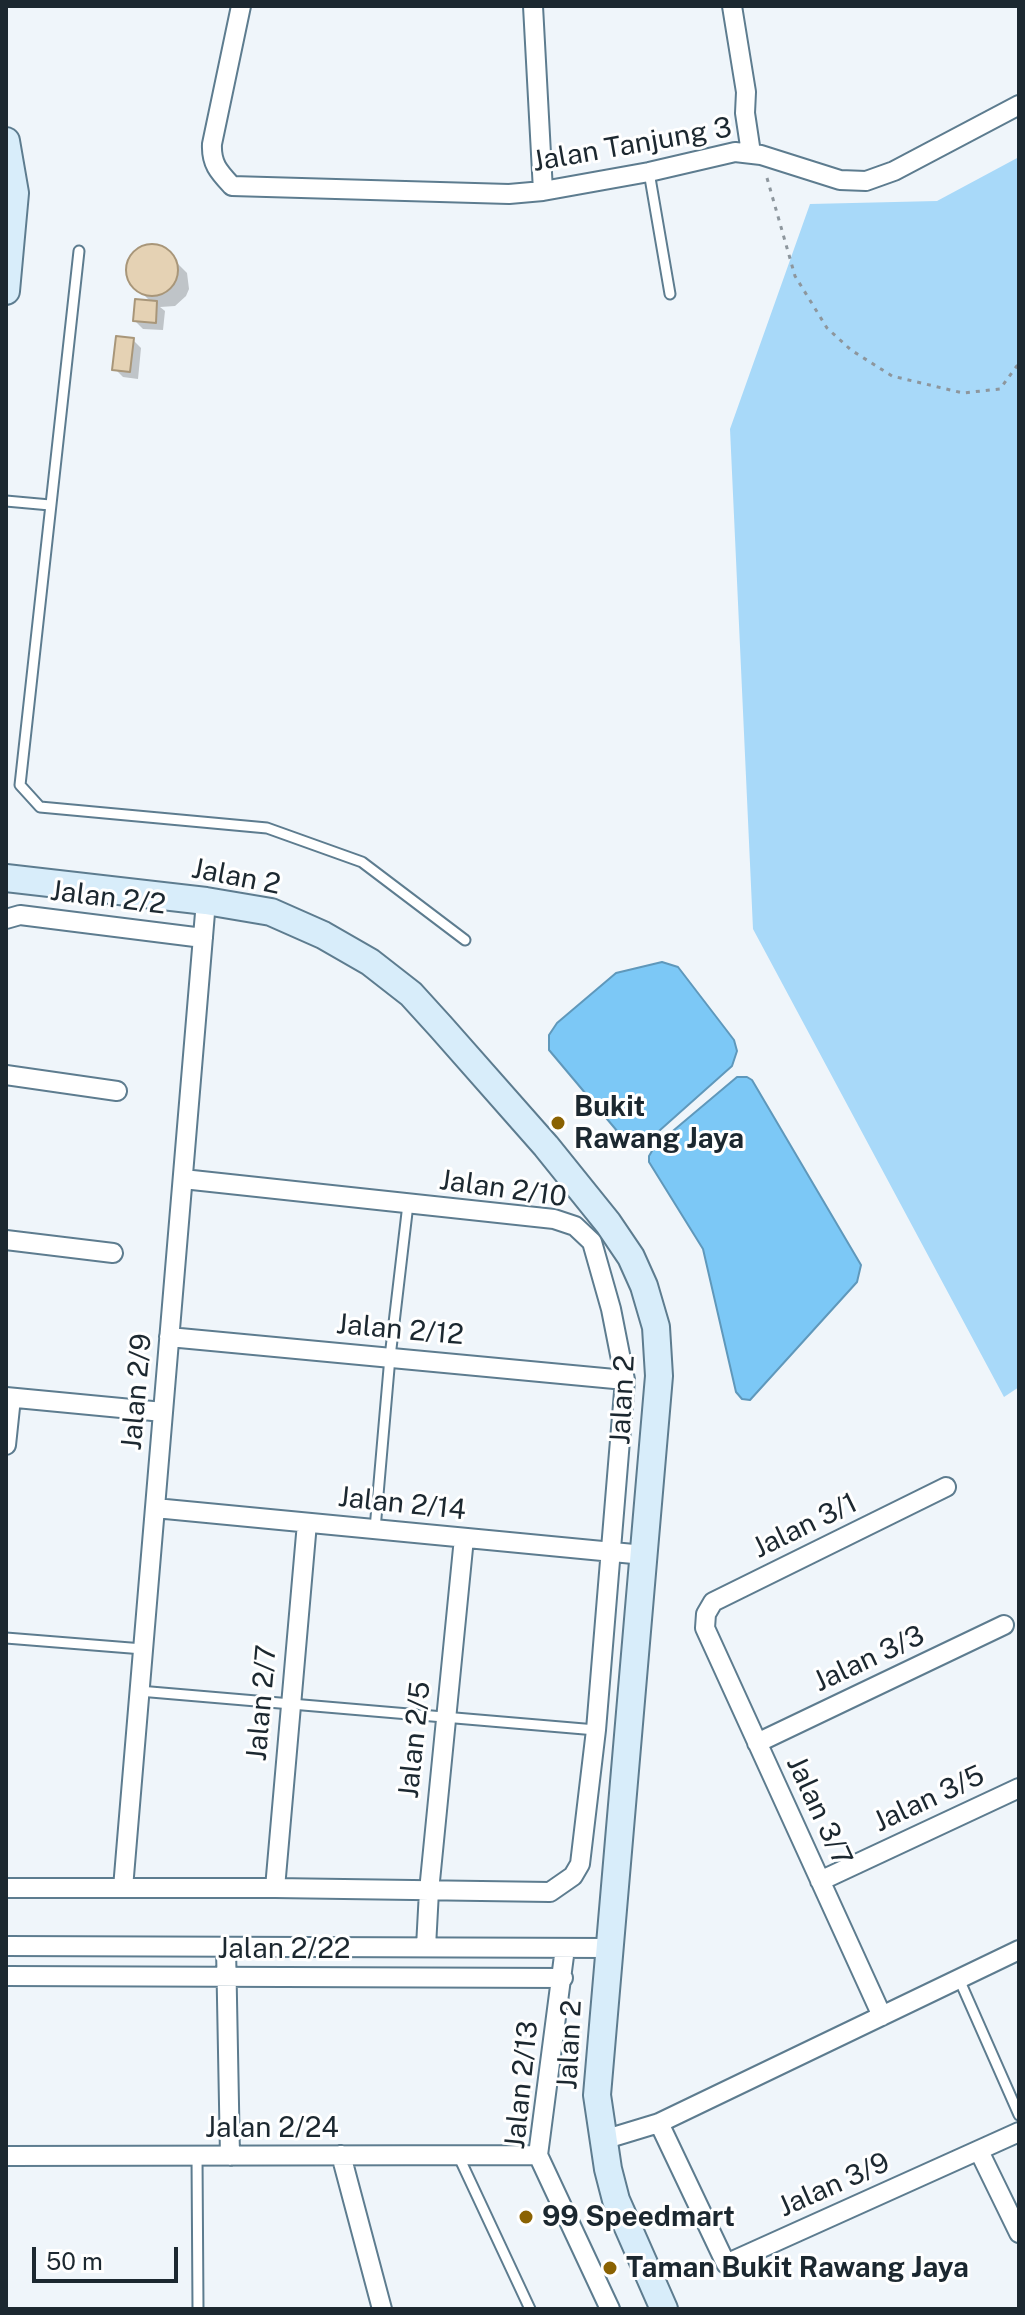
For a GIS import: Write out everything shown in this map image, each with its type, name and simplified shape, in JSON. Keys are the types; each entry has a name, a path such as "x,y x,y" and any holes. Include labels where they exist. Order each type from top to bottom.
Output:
{"street":[{"name":"Jalan Tanjung 3","path":"241,6 211,159 232,186 509,194 649,172 735,152 756,154 840,180 866,181 894,171 1019,105"},
{"path":"533,6 543,191"},
{"path":"732,6 746,92 745,113 756,154"},
{"path":"6,141 15,193 6,291"},
{"name":"Jalan 2","path":"6,878 206,901 271,912 323,935 370,962 411,994 546,1146 608,1223 631,1257 644,1286 656,1327 659,1376 597,2095 616,2200 664,2309"},
{"name":"Jalan 2/9","path":"123,1888 206,901"},
{"name":"Jalan 2/2","path":"6,919 20,915 203,938"},
{"path":"6,1075 117,1091"},
{"name":"Jalan 2/10","path":"6,1888 550,1892 573,1876 580,1864 596,1730 625,1380 592,1242 585,1233 567,1222 554,1219 183,1179"},
{"path":"6,1240 113,1253"},
{"name":"Jalan 2/12","path":"169,1337 625,1380"},
{"path":"6,1445 8,1398 163,1412"},
{"name":"Jalan 3/1","path":"705,1628 706,1614 713,1602 946,1487"},
{"name":"Jalan 2/14","path":"155,1508 644,1555"},
{"name":"Jalan 2/7","path":"275,1888 307,1523"},
{"name":"Jalan 2/5","path":"426,1947 464,1538"},
{"name":"Jalan 3/3","path":"757,1743 1004,1625"},
{"name":"Jalan 3/7","path":"705,1628 882,2016"},
{"name":"Jalan 3/5","path":"820,1881 1019,1788"},
{"path":"6,1946 609,1948"},
{"path":"226,1947 230,2156"},
{"name":"Jalan 2/13","path":"565,1948 538,2155 610,2309"},
{"path":"603,2140 659,2123 1019,1950"},
{"name":"Jalan 2/22","path":"6,1976 563,1978"},
{"name":"Jalan 3/9","path":"659,2123 726,2264 1019,2132"},
{"path":"979,2151 1019,2233"},
{"path":"341,2155 382,2309"},
{"name":"Jalan 2/24","path":"6,2156 538,2155"}],"lane":[{"path":"649,172 670,294"},
{"path":"79,251 20,785 40,807 267,828 362,862 465,940"},
{"path":"6,501 50,505"},
{"path":"375,1529 390,1357 408,1204"},
{"path":"6,1638 143,1649"},
{"path":"139,1691 596,1730"},
{"path":"959,1979 1019,2115"},
{"path":"458,2155 530,2309"},
{"path":"197,2156 198,2309"}],"path":[{"path":"756,154 795,276 827,328 851,350 892,376 963,393 1000,389 1019,363"}],"shaded area":[{"path":"1019,157 1019,1387 1004,1397 753,929 730,429 810,204 937,201"},
{"path":"662,962 678,967 734,1040 737,1051 732,1066 650,1139 638,1142 623,1138 549,1050 549,1035 557,1023 616,973"},
{"path":"737,1077 752,1080 861,1265 857,1282 750,1400 742,1399 736,1392 703,1249 649,1162 655,1146"}],"building":[{"path":"152,244 170,252 178,270 170,288 152,296 134,288 126,270 134,252"},
{"path":"135,299 157,301 156,323 133,321"},
{"path":"116,336 134,338 130,372 112,370"}],"place":[{"name":"Bukit Rawang Jaya","path":"558,1123"},
{"name":"99 Speedmart","path":"526,2217"},
{"name":"Taman Bukit Rawang Jaya","path":"610,2268"}]}
